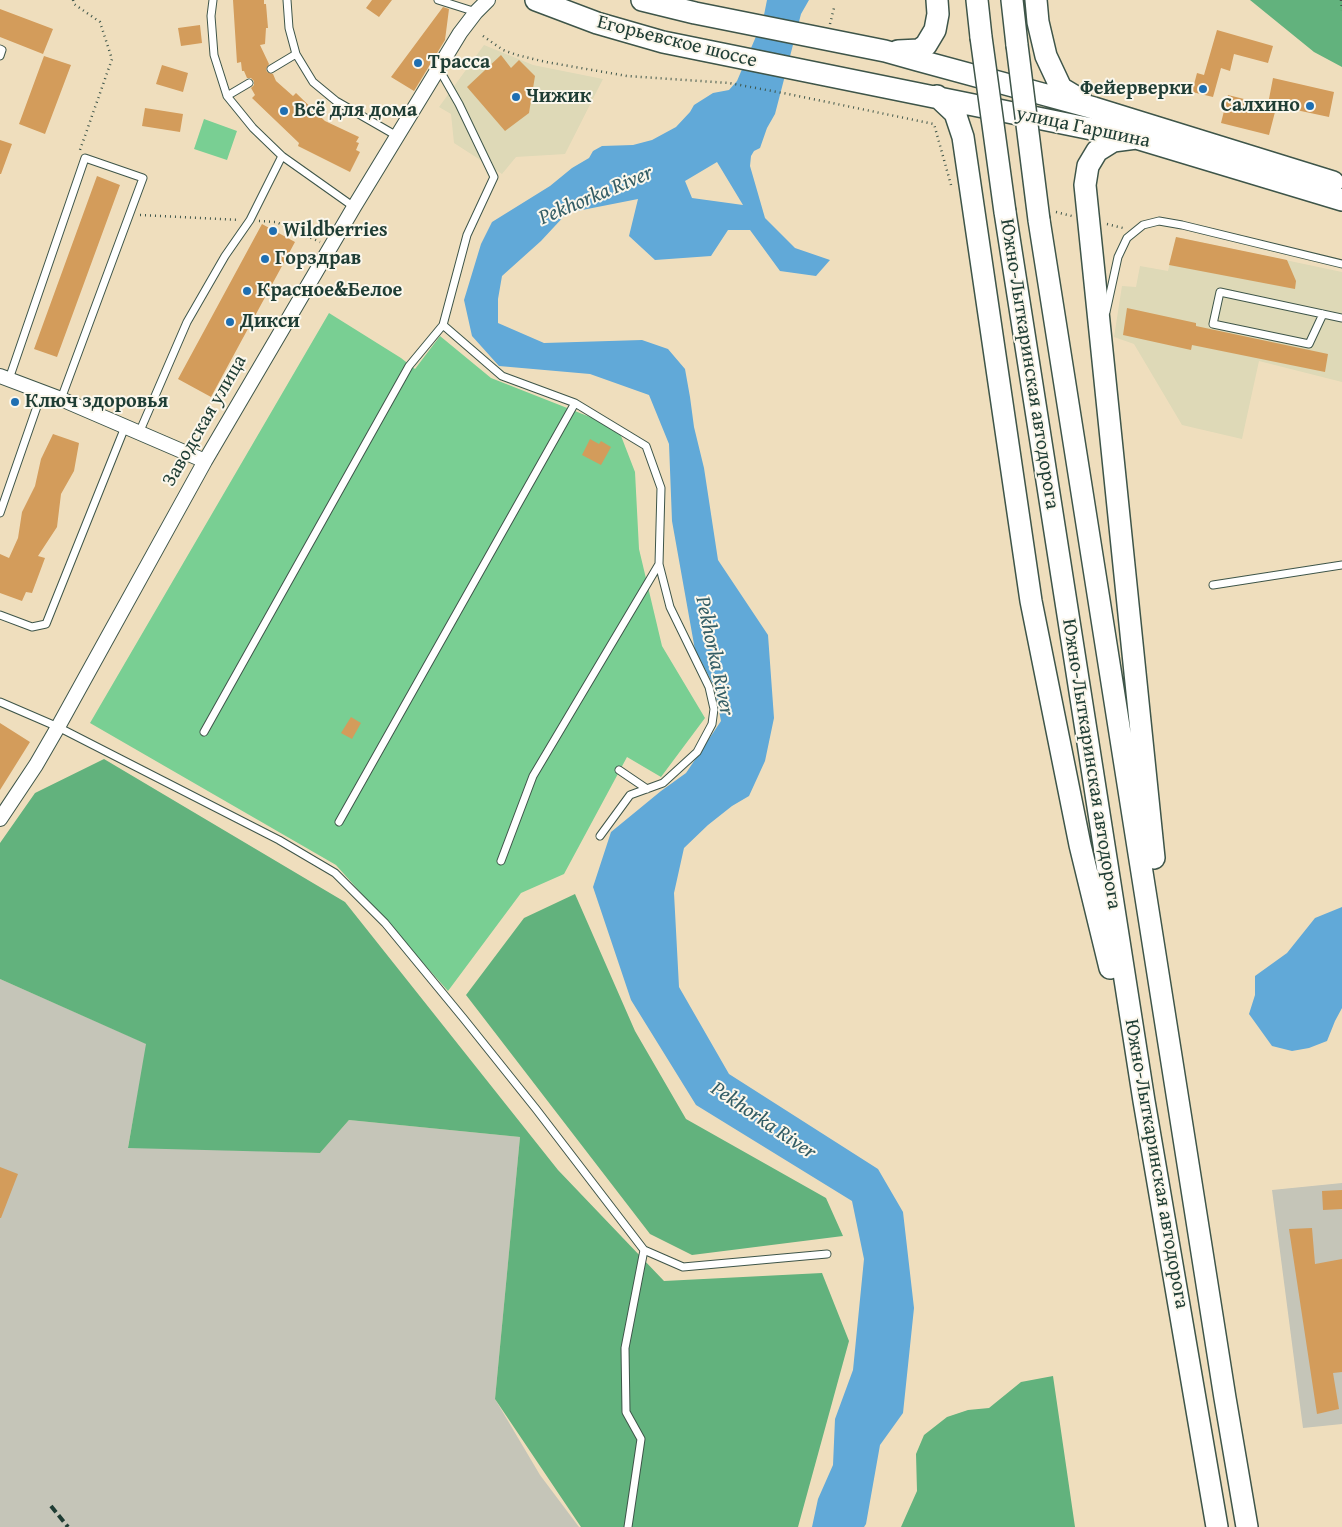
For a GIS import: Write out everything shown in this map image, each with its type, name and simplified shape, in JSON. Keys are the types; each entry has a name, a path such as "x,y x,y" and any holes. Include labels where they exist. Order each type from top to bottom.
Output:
{"main road":[{"name":"Егорьевское шоссе","path":"536,0 571,14 630,33 727,56 820,74"},
{"name":"Егорьевское шоссе","path":"642,0 731,21 827,40"},
{"path":"885,51 919,50 926,45 935,30 938,14 937,0"},
{"name":"Южно-Лыткаринская автодорога","path":"977,0 1005,212 1144,1101 1217,1527"},
{"name":"Южно-Лыткаринская автодорога","path":"1012,0 1039,220 1247,1527"},
{"path":"1036,0 1038,22 1046,56 1061,88 1094,108"},
{"name":"улица Гаршина","path":"827,40 885,51 1094,108 1342,184"},
{"name":"улица Гаршина","path":"820,74 1136,138 1342,200"},
{"path":"936,96 954,113 964,137 1031,601 1080,845 1144,1101"},
{"path":"1136,138 1114,141 1097,151 1088,166 1085,185 1178,1095"}],"street":[{"name":"Заводская улица","path":"0,819 36,765 58,727 204,461 330,246 460,33 488,0"},
{"path":"4,377 61,398 204,461"}],"lane":[{"path":"213,0 211,16 214,55 227,96 253,128 282,156 354,207"},
{"path":"288,0 289,28 296,54 313,82 336,101 397,136"},
{"path":"438,0 476,12"},
{"path":"0,49 2,50 0,56"},
{"path":"271,69 296,54"},
{"path":"204,732 408,366 443,325 467,235 494,177 459,104 439,68"},
{"path":"227,96 249,83"},
{"path":"139,433 187,322 225,256 250,220 282,156"},
{"path":"4,377 85,158 143,178 61,398"},
{"path":"1104,319 1118,257 1127,238 1142,225 1159,221 1342,264"},
{"path":"1323,314 1309,344 1213,324 1220,292 1342,318"},
{"path":"443,325 502,376 575,404 646,446 661,488 659,564 670,606 709,687 714,709 712,724 697,752 663,783 630,796 600,836"},
{"path":"0,513 42,392"},
{"path":"339,822 575,404"},
{"path":"0,615 32,627 46,624 125,427"},
{"path":"501,861 533,776 659,564"},
{"path":"1213,585 1342,565"},
{"path":"0,702 58,727 279,840 335,873 386,923 536,1109 644,1250 683,1267 827,1254"},
{"path":"619,770 648,789"},
{"path":"628,1527 641,1439 626,1412 625,1348 644,1250"}],"path":[{"path":"73,0 74,4 100,22 112,59 79,152"},
{"path":"1340,0 1342,10"},
{"path":"483,36 503,50 546,62 628,76 729,83 803,97"},
{"path":"129,214 276,222 330,246"}],"shaded area":[{"path":"484,45 533,65 603,79 565,154 516,157 502,174 454,143 451,114 439,107"},
{"path":"1176,237 1342,272 1342,382 1259,361 1242,439 1182,425 1134,344 1114,337 1122,286 1136,287 1140,266 1168,271"},
{"path":"0,979 147,1044 128,1147 320,1153 349,1120 520,1137 495,1399 540,1475 579,1527 0,1527"},
{"path":"1342,1183 1342,1424 1303,1428 1272,1190"}],"green space":[{"path":"1250,0 1342,0 1342,67 1314,52"},
{"path":"204,119 237,131 227,160 194,149"},
{"path":"329,313 401,358 415,369 440,336 491,378 618,428 635,472 639,549 662,646 705,718 661,777 627,757 564,874 521,893 448,991 336,865 90,723"},
{"path":"104,759 345,902 558,1170 664,1281 822,1273 849,1341 798,1527 581,1527 495,1399 520,1137 349,1120 320,1153 128,1148 146,1044 0,979 0,843 35,793"},
{"path":"575,894 635,1031 686,1119 826,1198 843,1236 692,1255 650,1234 466,995 524,918"},
{"path":"1053,1376 1075,1527 901,1527 917,1491 916,1454 924,1435 947,1417 968,1410 989,1408 1021,1382"}],"water":[{"name":"Pekhorka River","path":"767,0 809,0 801,14 775,114 767,128 760,148 754,151 751,156 750,166 765,218 795,248 830,260 816,276 780,271 750,230 728,230 711,256 655,260 629,236 638,199 567,213 541,241 502,276 498,299 498,323 544,343 642,340 668,349 685,369 694,427 704,468 718,560 768,635 774,718 765,761 749,796 732,806 708,825 684,848 674,893 679,987 729,1074 878,1169 903,1212 914,1308 903,1413 880,1445 864,1527 812,1527 818,1499 833,1465 835,1419 853,1370 864,1259 852,1201 696,1105 631,1000 593,887 611,832 686,773 721,721 714,686 695,650 672,521 669,444 649,395 590,374 499,366 472,336 464,300 481,244 492,222 550,186 572,168 589,158 593,151 602,146 633,145 652,140 676,127 694,105 713,93 729,90 737,81 763,20","holes":["717,162 743,205 692,198 685,181"]},
{"path":"1342,907 1342,1008 1327,1041 1309,1048 1292,1051 1272,1046 1249,1014 1255,995 1255,976 1287,953 1315,918"}],"building":[{"path":"233,0 264,0 264,4 266,4 268,28 266,28 265,44 260,45 269,64 266,69 267,72 273,74 276,81 293,96 296,93 325,121 359,137 356,142 359,143 356,150 360,152 350,172 298,146 299,143 252,98 255,95 251,88 254,85 254,81 251,78 247,78 244,71 242,71 241,62 237,63"},
{"path":"372,0 392,0 379,17 366,8"},
{"name":"Трасса","path":"443,7 449,9 445,40 414,91 391,77"},
{"path":"0,9 53,29 43,54 0,37"},
{"path":"200,25 202,43 181,46 178,28"},
{"path":"1217,30 1273,46 1268,63 1234,54 1230,71 1221,68 1213,97 1192,92 1197,73 1204,75"},
{"path":"501,55 511,68 519,60 535,76 529,113 505,131 467,87"},
{"path":"44,56 71,65 45,134 19,124"},
{"path":"162,65 188,73 183,92 156,84"},
{"path":"1273,78 1334,92 1329,117 1268,104"},
{"path":"1228,95 1244,99 1243,103 1275,112 1269,135 1221,123"},
{"path":"145,108 183,114 180,132 142,126"},
{"path":"0,140 12,144 1,174 0,174"},
{"path":"97,176 120,185 57,357 34,349"},
{"path":"262,224 295,242 211,397 178,379"},
{"path":"1176,237 1287,260 1296,281 1295,289 1169,265"},
{"path":"1127,308 1196,323 1196,326 1328,354 1325,372 1192,345 1191,350 1123,335"},
{"path":"53,434 79,443 74,471 61,494 57,527 38,556 45,558 32,593 26,592 22,601 0,593 0,554 9,558 18,538 22,512 35,486 41,459"},
{"path":"590,439 599,444 601,441 611,447 601,465 582,455"},
{"path":"351,717 361,723 352,739 341,733"},
{"path":"0,723 30,742 0,790"},
{"path":"0,1167 18,1174 1,1218 0,1218"},
{"path":"1342,1190 1342,1209 1323,1210 1322,1191"},
{"path":"1312,1228 1315,1264 1342,1259 1342,1372 1333,1373 1339,1409 1317,1414 1289,1229"}],"railway":[{"path":"51,1506 68,1527"}],"place":[{"name":"Трасса","path":"418,63"},
{"name":"Фейерверки","path":"1203,89"},
{"name":"Чижик","path":"516,97"},
{"name":"Салхино","path":"1310,106"},
{"name":"Всё для дома","path":"284,111"},
{"name":"Wildberries","path":"273,231"},
{"name":"Горздрав","path":"265,259"},
{"name":"Красное&Белое","path":"247,291"},
{"name":"Дикси","path":"230,322"},
{"name":"Ключ здоровья","path":"15,402"}]}
